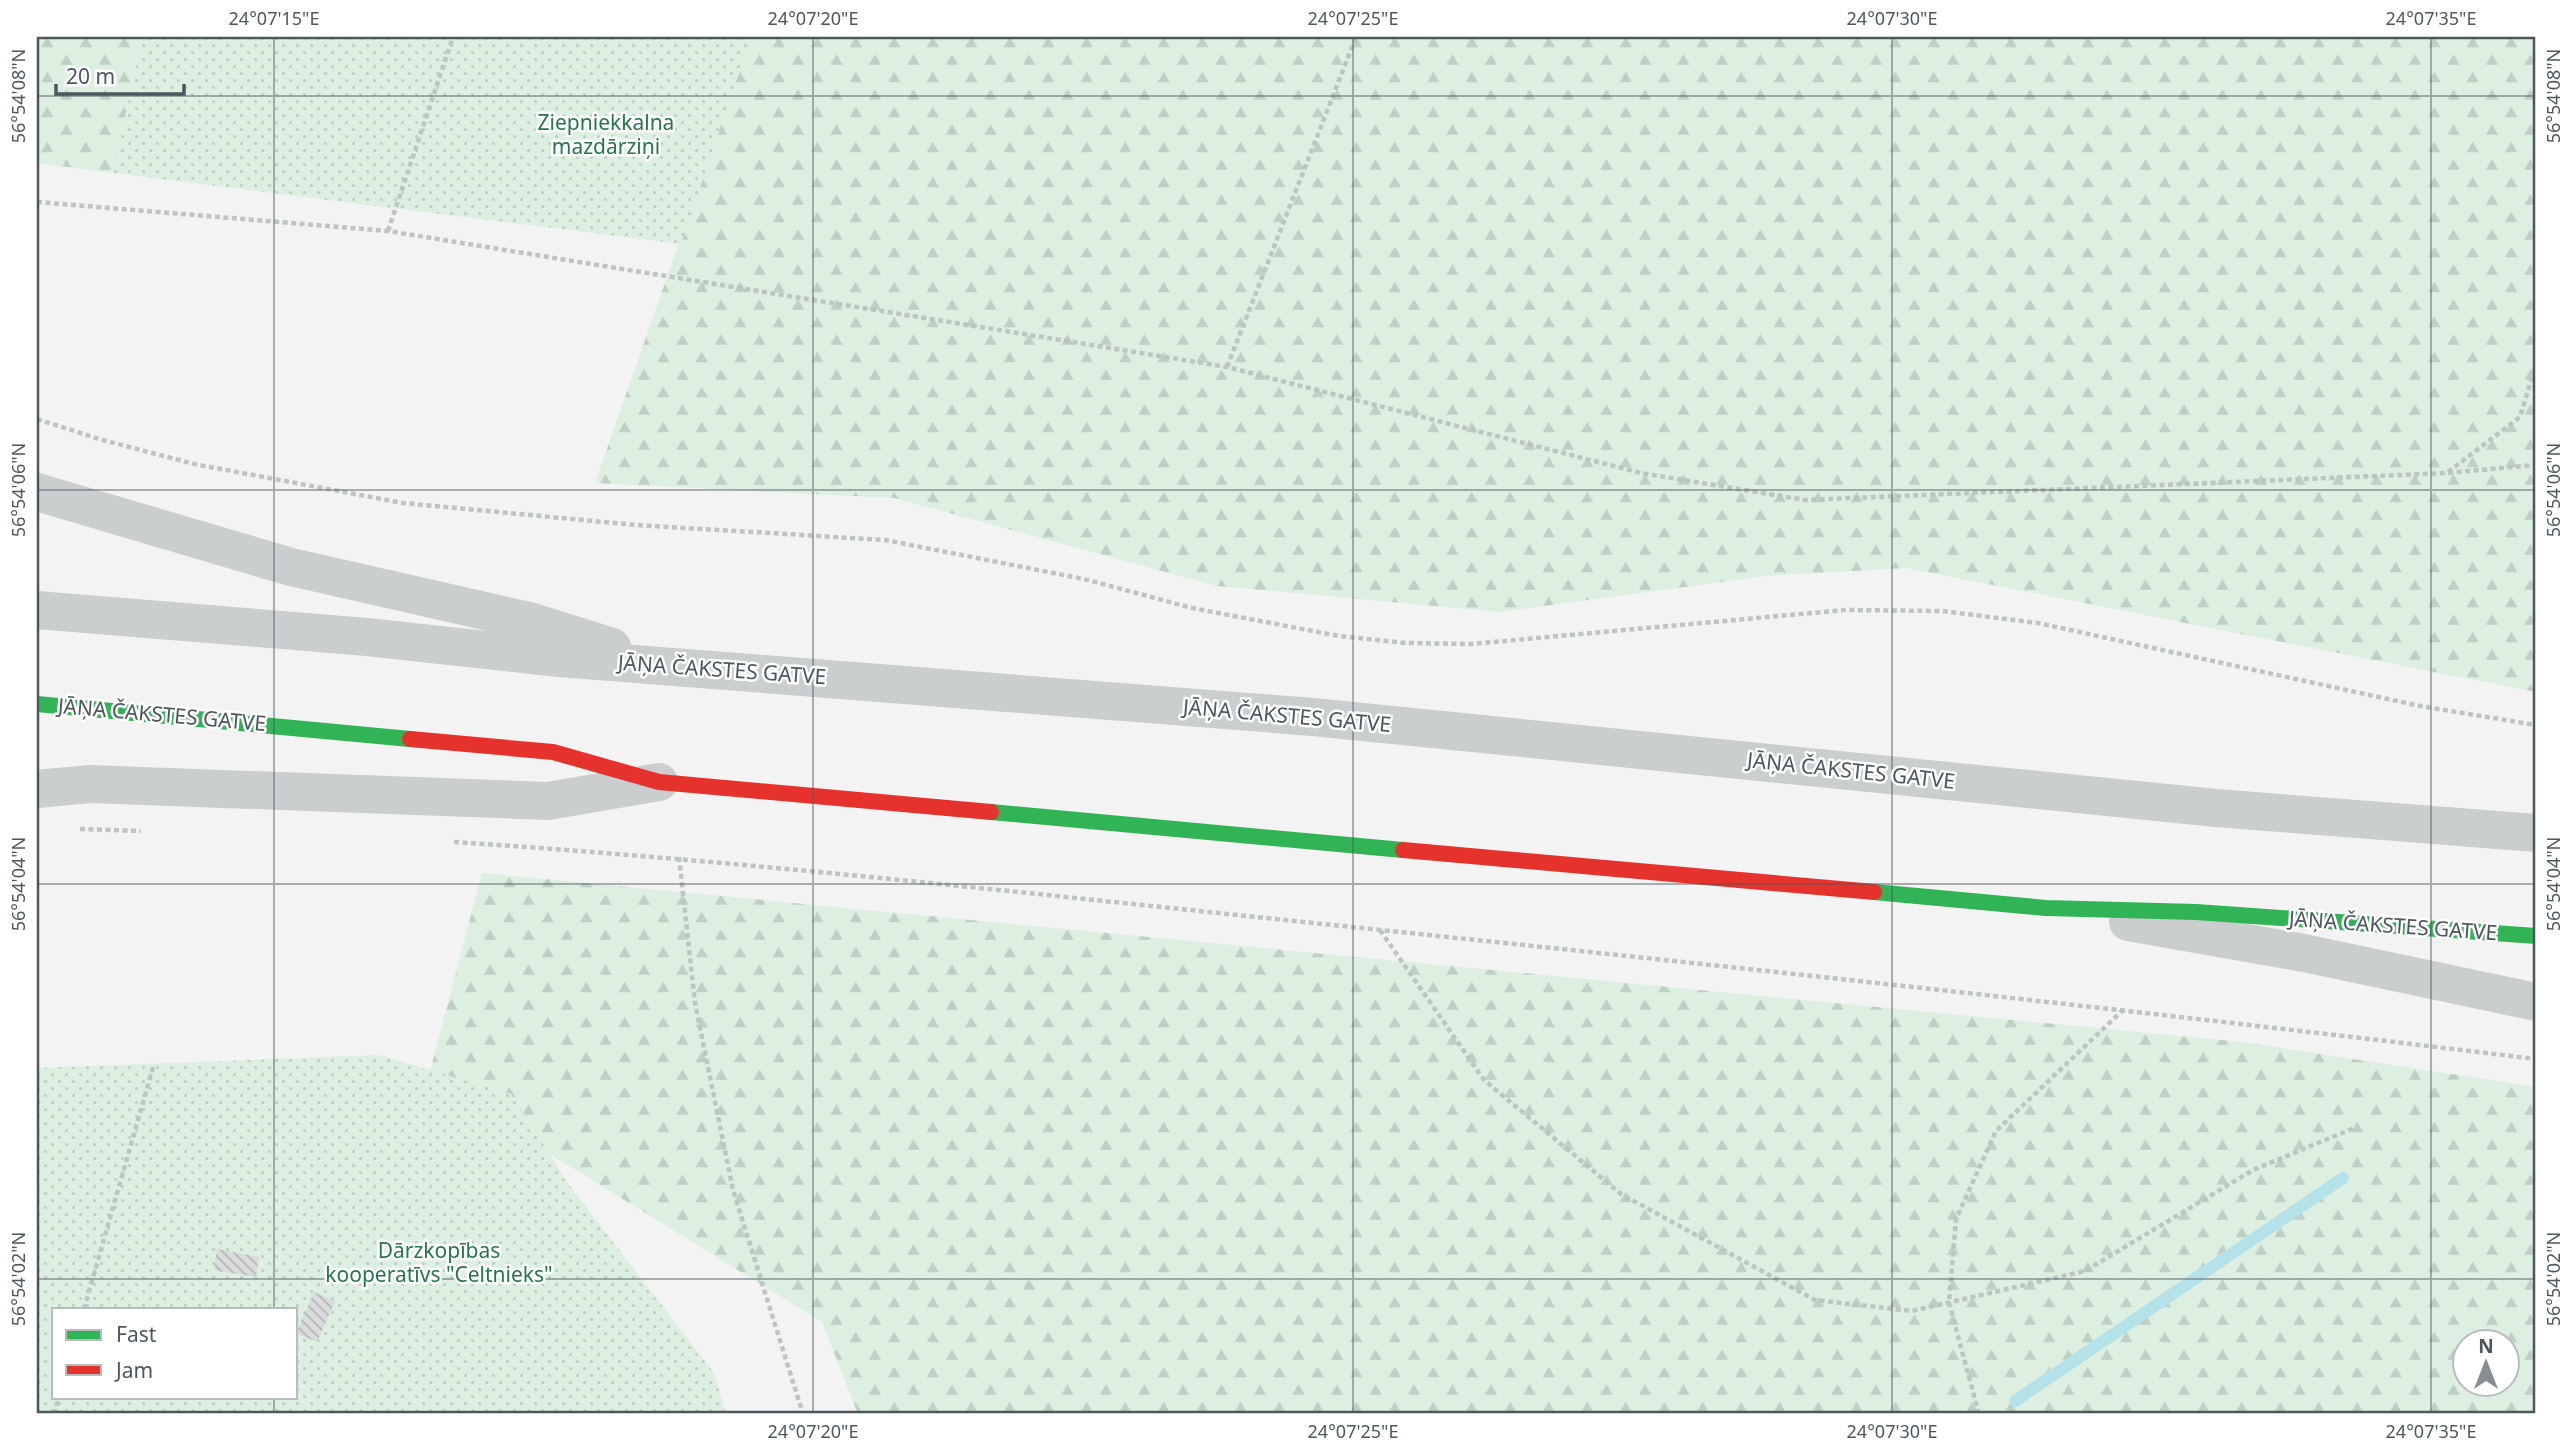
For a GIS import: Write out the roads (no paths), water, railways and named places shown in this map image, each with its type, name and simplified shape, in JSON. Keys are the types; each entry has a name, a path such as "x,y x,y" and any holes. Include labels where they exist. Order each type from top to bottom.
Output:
{"street":[{"path":"37,492 291,567 529,621 671,665"},
{"name":"JĀŅA ČAKSTES GATVE","path":"37,610 367,637 559,658 1312,717 2216,808 2536,833"},
{"name":"JĀŅA ČAKSTES GATVE","path":"37,704 553,752 659,782 2046,908 2196,912 2536,936"},
{"name":"JĀŅA ČAKSTES GATVE","path":"37,789 90,784 548,801 659,782"},
{"path":"2046,908 2304,953 2536,1002"}],"waterway":[{"path":"2015,1401 2343,1178"}],"park label":[{"name":"Ziepniekkalna mazdārziņi","path":"606,135"},
{"name":"Dārzkopības kooperatīvs \"Celtnieks\"","path":"439,1263"}]}
